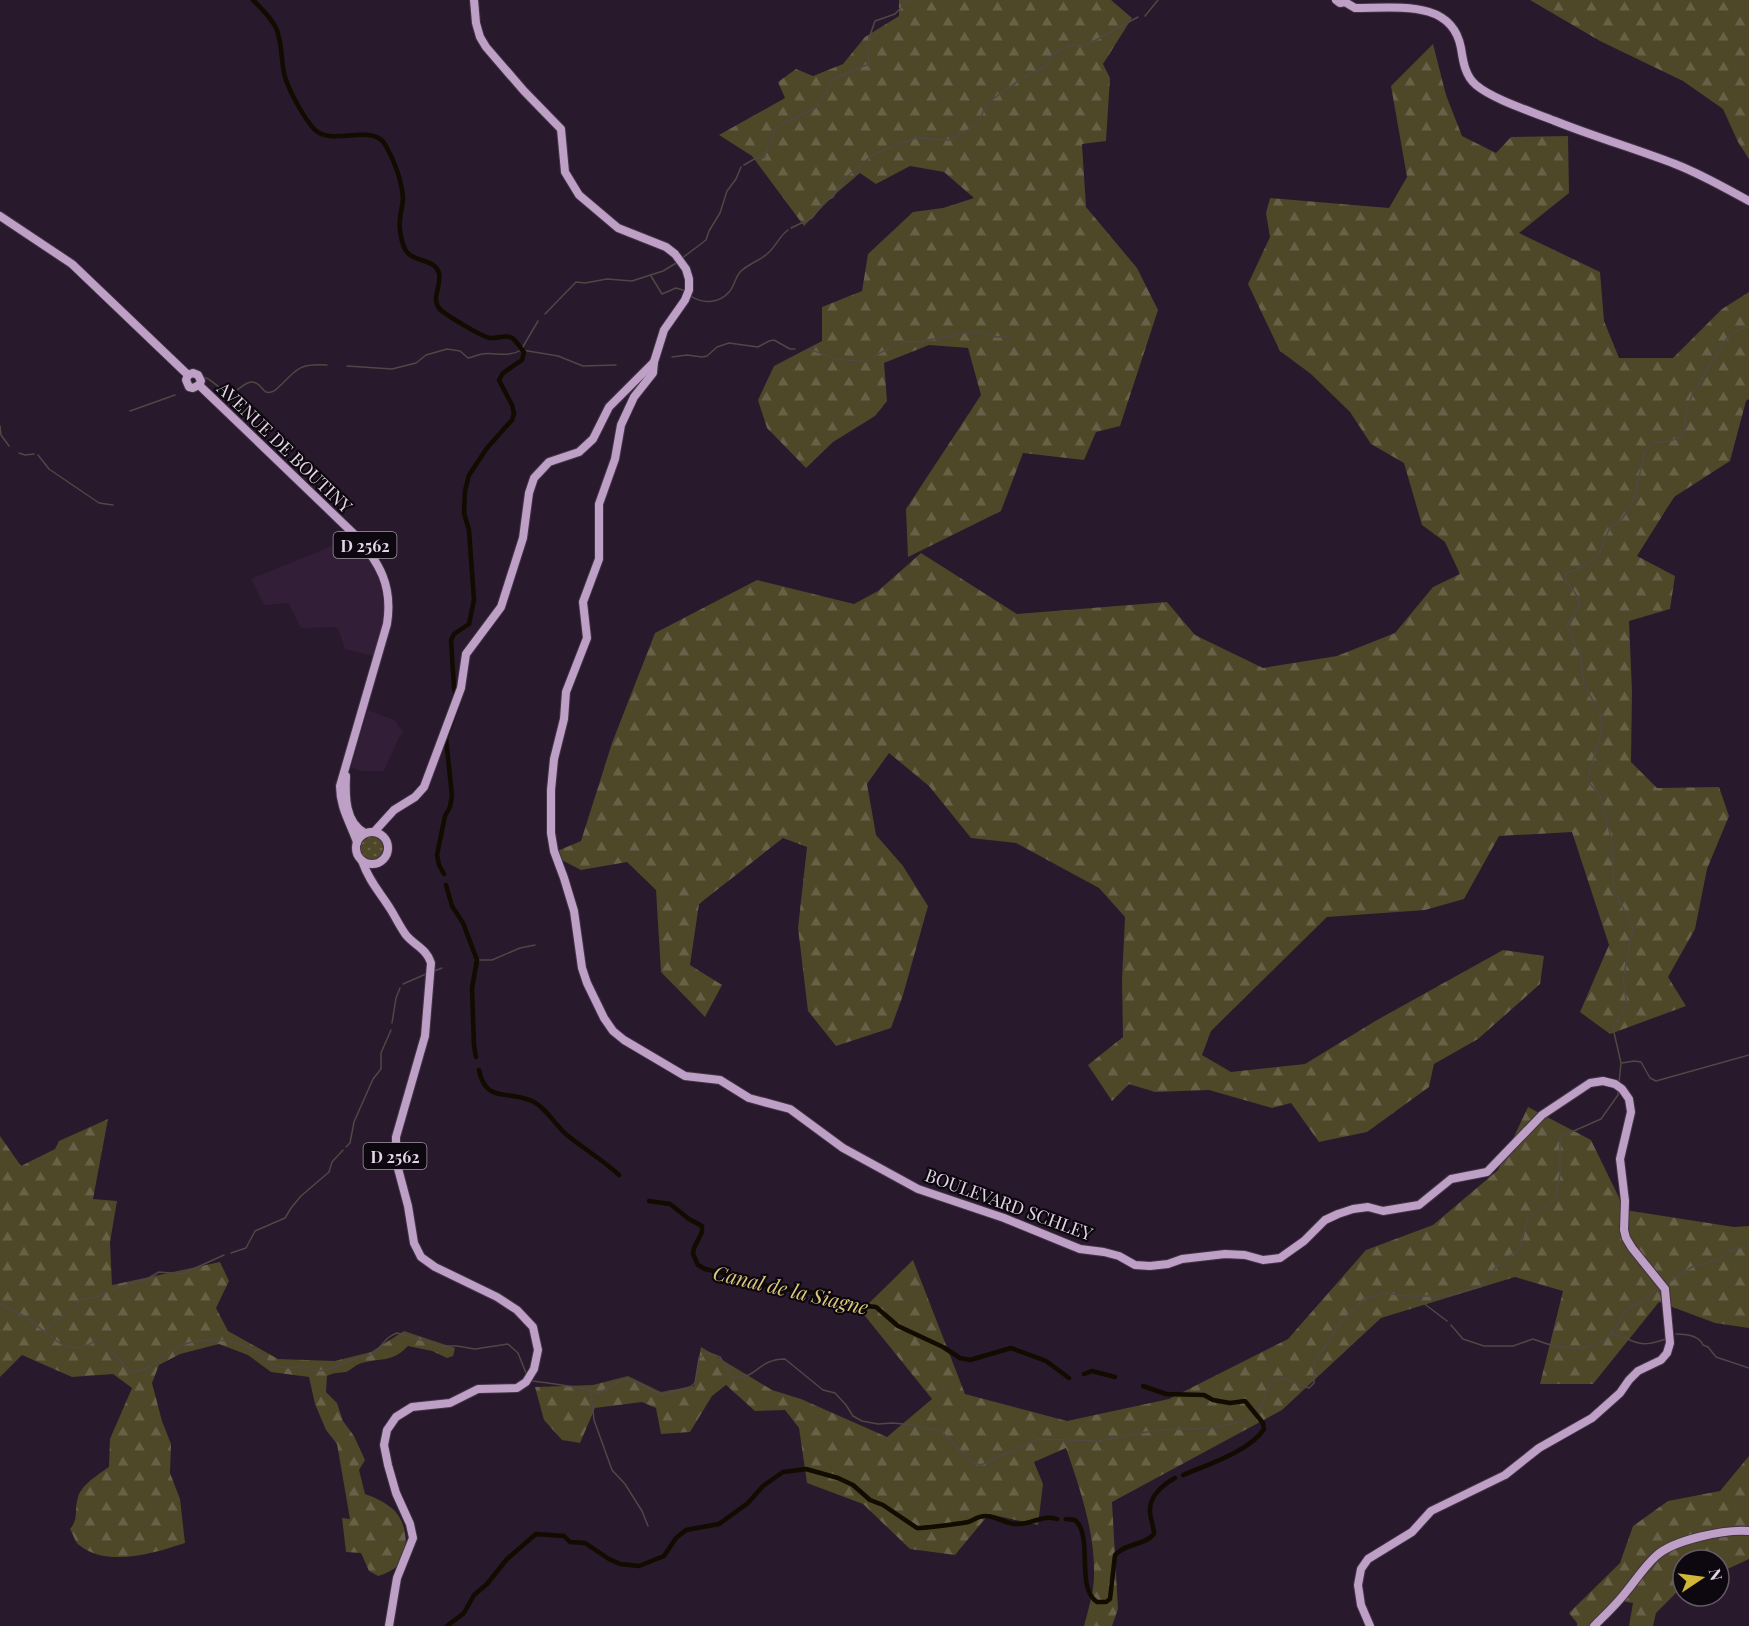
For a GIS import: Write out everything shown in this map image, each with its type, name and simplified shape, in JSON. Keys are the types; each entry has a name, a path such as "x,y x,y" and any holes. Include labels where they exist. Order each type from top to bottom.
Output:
{"main road":[{"name":"BOULEVARD SCHLEY","path":"474,0 480,37 486,47 561,129 564,165 574,190 587,204 618,228 675,254 684,264 689,279 687,295 664,330 652,373 634,397 621,424 615,459 598,504 599,559 583,602 587,638 566,692 564,719 552,775 551,833 573,910 582,968 587,983 612,1031 685,1076 720,1080 749,1098 790,1108 832,1141 931,1194 1004,1218 1080,1249 1111,1254 1135,1265 1168,1264 1182,1259 1226,1254 1271,1260 1287,1254 1325,1221 1338,1214 1353,1209 1368,1208 1383,1211 1419,1205 1452,1179 1487,1172 1549,1109 1590,1083 1603,1081 1615,1083 1629,1099 1631,1112 1620,1159 1624,1230 1632,1248 1665,1289 1670,1343 1666,1353 1661,1360 1634,1375 1620,1393 1592,1418 1539,1448 1505,1475 1431,1511 1412,1532 1368,1559 1361,1569 1358,1585 1361,1605 1370,1626"},
{"path":"1336,0 1340,3 1346,1 1355,8 1424,4 1436,7 1444,11 1457,28 1463,63 1476,86 1575,129 1677,165 1749,201"},
{"name":"AVENUE DE BOUTINY","path":"0,216 72,264 188,375 186,380 189,387 195,388 199,385 355,535 380,566 388,596 387,624 340,786 344,814 357,842"},
{"path":"391,814 385,838 388,851 384,860 377,864 367,864 357,854 357,842 391,814 415,797 424,787 455,706 466,654 501,607 523,538 529,493 534,478 549,462 585,448 593,439 609,407 654,362"},
{"name":"AVENUE DE BOUTINY","path":"347,764 347,804 353,824 370,832"},
{"path":"370,832 385,838"},
{"name":"D 2562","path":"362,861 372,884 406,935 427,954 431,963 425,1036 396,1137 396,1161 408,1206 414,1243 417,1251 426,1260 508,1303 527,1318 533,1327 537,1342 537,1358 526,1382 512,1390 478,1389 450,1403 412,1407 396,1417 387,1430 384,1445 388,1465 396,1493 410,1524 412,1538 397,1578 389,1626"},
{"path":"372,884 377,864"},
{"path":"1594,1626 1625,1594 1643,1569 1664,1550 1722,1531 1749,1531"}],"shaded area":[{"path":"352,538 367,553 381,581 384,616 374,656 345,649 336,627 301,628 288,603 264,605 251,579"},
{"path":"368,710 394,720 404,733 399,737 384,771 360,771 351,767"}],"green space":[{"path":"899,0 1111,0 1132,18 1103,64 1110,78 1106,141 1082,144 1086,207 1137,268 1158,310 1120,426 1096,432 1084,460 1023,453 1001,511 908,557 906,509 981,395 968,348 929,345 884,363 887,401 875,416 833,442 806,468 767,428 758,400 774,366 822,341 822,307 862,291 868,254 913,212 943,208 974,198 944,172 910,166 876,184 860,173 833,196 804,226 752,156 719,135 785,98 778,82 796,69 813,76 843,64 865,37 899,16"},
{"path":"1530,0 1749,0 1749,159 1738,142 1723,109 1683,81 1600,41"},
{"path":"1433,44 1446,95 1462,136 1496,153 1511,137 1568,136 1569,193 1519,233 1600,272 1604,321 1619,358 1673,358 1722,309 1749,292 1749,399 1746,401 1730,461 1674,497 1637,556 1675,576 1670,609 1629,621 1632,691 1631,762 1657,788 1719,787 1729,816 1707,869 1695,929 1668,977 1686,1006 1610,1034 1580,1012 1609,945 1572,832 1499,836 1464,899 1425,910 1327,917 1211,1031 1202,1055 1231,1072 1305,1064 1377,1020 1503,950 1544,956 1540,984 1478,1039 1434,1064 1429,1087 1367,1132 1319,1142 1291,1103 1272,1108 1209,1090 1155,1092 1129,1084 1112,1101 1088,1065 1123,1037 1122,980 1125,917 1099,888 1016,843 971,838 929,786 889,753 867,784 876,835 903,866 928,906 903,995 891,1028 836,1046 808,1011 798,928 807,847 783,838 699,904 690,965 722,985 705,1017 661,972 656,890 627,862 581,870 550,854 581,841 612,743 655,633 757,580 854,604 878,591 921,553 1017,614 1167,602 1195,635 1263,668 1337,656 1395,633 1433,587 1460,574 1445,542 1422,525 1404,463 1371,444 1350,412 1311,374 1280,351 1248,284 1270,237 1266,213 1270,198 1389,208 1407,177 1391,86"},
{"path":"372,836 381,839 384,848 381,857 372,860 363,857 360,848 363,839"},
{"path":"1528,1107 1591,1140 1625,1210 1734,1227 1749,1226 1749,1328 1715,1323 1659,1302 1593,1384 1540,1384 1563,1291 1515,1277 1381,1318 1282,1410 1112,1502 1118,1609 1112,1626 1084,1626 1093,1588 1094,1559 1086,1511 1066,1448 1034,1462 1043,1484 1038,1525 989,1514 955,1555 910,1549 863,1504 807,1483 799,1428 785,1410 755,1411 726,1385 712,1396 690,1432 661,1434 656,1408 642,1402 595,1408 580,1443 562,1440 544,1420 535,1387 593,1385 628,1376 661,1392 694,1386 701,1347 772,1390 801,1399 887,1437 932,1399 861,1311 913,1260 965,1394 1067,1421 1169,1399 1288,1339 1366,1250 1433,1225 1498,1170"},
{"path":"108,1119 93,1199 117,1201 110,1242 112,1285 220,1262 229,1281 216,1308 228,1331 278,1359 335,1361 371,1352 404,1331 455,1348 453,1356 447,1358 432,1351 408,1346 390,1358 359,1364 346,1372 327,1376 326,1392 337,1403 343,1421 354,1436 365,1460 359,1470 365,1494 391,1507 402,1522 406,1537 405,1551 399,1564 392,1570 378,1576 369,1571 361,1553 346,1552 342,1518 350,1519 337,1444 326,1430 315,1404 309,1377 271,1372 248,1355 219,1344 180,1354 159,1365 152,1383 171,1444 170,1473 180,1499 185,1543 146,1554 117,1557 90,1552 76,1542 70,1529 75,1518 78,1497 87,1484 109,1467 110,1439 132,1388 113,1374 72,1377 22,1355 0,1377 0,1136 21,1166 55,1149 59,1141"},
{"path":"1749,1456 1749,1559 1731,1567 1731,1548 1671,1548 1671,1598 1656,1613 1653,1626 1629,1626 1633,1603 1615,1600 1590,1626 1577,1626 1569,1613 1620,1563 1633,1526 1668,1501 1720,1491"}],"waterway":[{"name":"Canal de la Siagne","path":"253,0 276,28 289,87 314,129 331,136 372,135 386,146 397,171 402,191 400,234 403,244 411,256 432,264 439,273 436,300 439,308 455,320 486,337 507,336 512,338 524,352 522,360 503,373 499,380 512,405 514,414 512,420 487,448 469,475 465,491 464,513 469,530 474,600 469,624 454,634 451,640 456,696"},
{"path":"744,165 756,158 764,158 775,130 784,123 817,107 833,79 869,64 867,44 875,21 895,14 908,0"},
{"path":"1145,16 1158,0"},
{"path":"791,228 812,218 824,202 833,197 843,180 874,154 915,138 948,140 968,130 978,122 993,99 1024,77 1045,67 1053,54 1069,46 1087,45 1138,17"},
{"path":"681,259 706,240 720,213 727,191 741,167"},
{"path":"691,296 710,302 725,296 731,290 740,272 767,254 788,230"},
{"path":"545,314 576,282 585,283 607,279 632,281 663,271 678,262"},
{"path":"651,276 662,294 676,288 686,291"},
{"path":"347,366 392,369 416,363 426,355 447,349 460,351 468,358 482,354 512,354 521,350 538,321"},
{"path":"1619,1083 1621,1063 1613,1028 1627,1005 1623,981 1633,927 1614,891 1612,841 1600,795 1590,784 1588,777 1600,738 1602,723 1599,711 1584,685 1580,654 1567,626 1579,603 1576,594 1566,581 1566,573 1581,568 1599,555 1609,529 1622,519 1634,499 1645,451 1652,443 1670,441 1683,436 1687,407 1694,391 1728,337 1740,329 1749,327"},
{"path":"809,350 836,359 866,362 884,351 905,343 975,331 982,333"},
{"path":"988,334 996,337 1011,337"},
{"path":"672,357 687,355 702,357 707,356 717,347 729,343 758,347 774,340 790,349 795,349"},
{"path":"522,350 558,356 583,366 616,365"},
{"path":"203,377 227,392 233,392 252,382 268,392 276,390 302,367 327,365"},
{"path":"130,411 175,395"},
{"path":"0,426 1,435 9,446"},
{"path":"19,453 34,454"},
{"path":"38,455 49,469 99,503 113,505"},
{"name":"Canal de la Siagne","path":"444,874 437,855 445,816 452,796 446,738 457,707"},
{"name":"Canal de la Siagne","path":"446,885 452,906 463,923 477,960 472,988 476,1057"},
{"path":"477,960 492,960 520,948 535,945"},
{"path":"434,971 442,968"},
{"path":"403,984 426,974"},
{"path":"392,1023 400,988"},
{"path":"346,1147 350,1143 354,1122 373,1079 381,1069 381,1053 391,1030"},
{"path":"1622,1063 1641,1062 1650,1078 1656,1081 1749,1055"},
{"name":"Canal de la Siagne","path":"479,1070 487,1088 500,1094 525,1098 539,1105 567,1135 619,1175"},
{"path":"531,1379 599,1393 624,1379 639,1383 661,1395 690,1387 695,1383 699,1358 707,1352 720,1357 732,1377 746,1376 768,1362 785,1359 823,1390 835,1393 853,1416 862,1421 912,1425 941,1431 973,1463 981,1465 1039,1439 1098,1441 1158,1430 1210,1428 1241,1422 1260,1409 1271,1381 1282,1378 1309,1388 1314,1383 1314,1363 1341,1322 1365,1298 1386,1293 1404,1296 1448,1296 1480,1287 1497,1266 1520,1248 1528,1218 1555,1199 1560,1175 1560,1137 1601,1119 1618,1095 1618,1090"},
{"path":"231,1253 246,1248 255,1231 285,1218 301,1196 329,1172 332,1162 343,1150"},
{"name":"Canal de la Siagne","path":"649,1201 670,1204 702,1226 702,1232 693,1254 698,1265 705,1269 775,1288 825,1294 850,1304 876,1307 898,1326 943,1347 960,1358 970,1360 1011,1348 1046,1361 1069,1378"},
{"path":"1666,1284 1692,1267 1717,1260 1749,1242"},
{"path":"112,1289 147,1279 159,1272 182,1274 224,1255"},
{"path":"1451,1325 1463,1339 1484,1346 1513,1346 1533,1339 1561,1347 1587,1347 1608,1336 1624,1311 1659,1288"},
{"path":"45,1330 83,1299 97,1297 106,1292"},
{"path":"1414,1296 1447,1321"},
{"path":"0,1305 22,1315 66,1346 75,1348 96,1340 113,1353 132,1373 149,1367 185,1344 211,1340 240,1344 254,1350 276,1366 283,1368 304,1366 318,1371 367,1357 389,1337 397,1333 441,1346 475,1349 508,1344 518,1353 526,1373"},
{"path":"1676,1334 1695,1337 1716,1357 1749,1368"},
{"path":"1611,1335 1643,1344 1666,1339"},
{"name":"Canal de la Siagne","path":"1084,1374 1092,1371 1115,1377"},
{"name":"Canal de la Siagne","path":"1143,1386 1166,1394 1204,1395 1213,1400 1230,1403 1245,1401 1263,1423 1264,1429 1239,1451 1183,1475"},
{"path":"591,1392 594,1420 612,1470 625,1484 642,1511 648,1526"},
{"name":"Canal de la Siagne","path":"447,1626 464,1613 474,1595 487,1584 507,1559 536,1534 564,1536 570,1542 585,1543 620,1564 639,1566 664,1556 676,1538 686,1530 719,1524 748,1503 763,1486 783,1472 806,1469 838,1478 853,1485 870,1500 883,1505 917,1528 968,1522 985,1516 1016,1524 1047,1518 1057,1519"},
{"name":"Canal de la Siagne","path":"1066,1519 1075,1520 1080,1528 1085,1549 1085,1574 1091,1595 1097,1602 1106,1602 1110,1599 1115,1555 1124,1548 1145,1541 1154,1534 1150,1514 1152,1500 1162,1487 1175,1478"}]}
